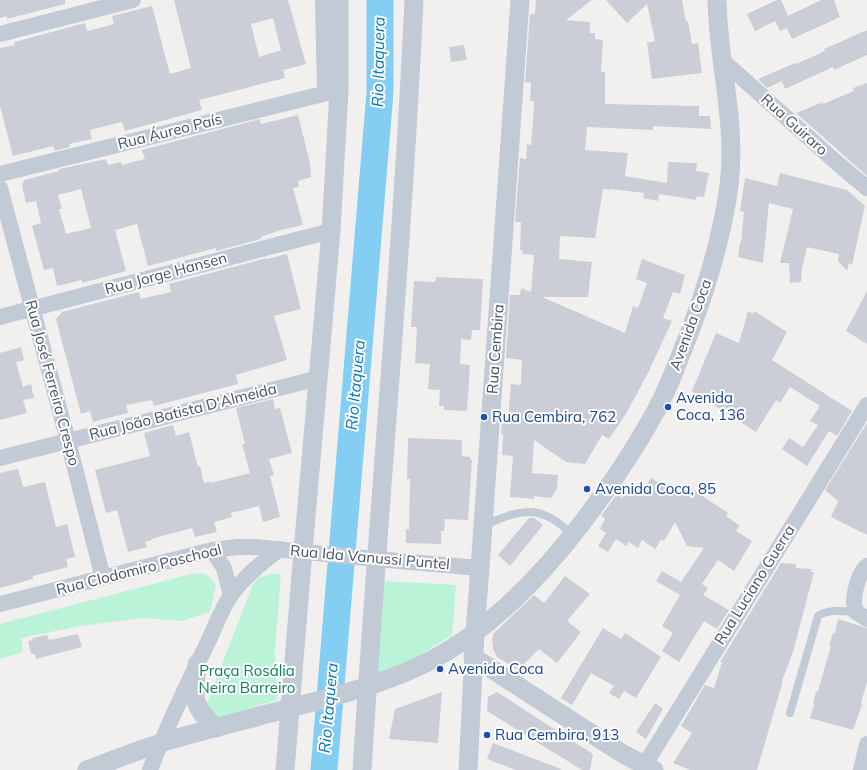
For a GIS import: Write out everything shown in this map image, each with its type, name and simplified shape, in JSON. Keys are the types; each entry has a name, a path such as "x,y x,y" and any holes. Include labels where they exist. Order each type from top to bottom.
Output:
{"street":[{"path":"0,34 133,0"},
{"path":"323,0 332,91"},
{"path":"285,770 312,553 319,378 331,231 332,91 339,0"},
{"path":"362,770 361,688 370,559 408,133 414,0"},
{"name":"Rua Cembira","path":"468,770 473,657 520,0"},
{"name":"Avenida Coca","path":"86,770 161,743 361,688 411,670 436,658 475,632 501,612 544,570 588,516 624,466 655,414 693,325 707,283 720,232 729,178 731,150 730,126 717,0"},
{"name":"Rua Guiraro","path":"722,60 867,188"},
{"name":"Rua Áureo País","path":"0,174 332,91"},
{"name":"Rua José Ferreira Crespo","path":"0,188 68,440 102,578"},
{"name":"Rua Jorge Hansen","path":"0,317 331,231"},
{"name":"Rua João Batista D'Almeida","path":"0,458 319,378"},
{"name":"Rua Luciano Guerra","path":"649,768 867,406"},
{"name":"Rua Clodomiro Paschoal","path":"0,604 212,550 238,547 280,549"},
{"name":"Rua Ida Vanussi Puntel","path":"150,770 196,664 230,596 263,561 280,549 370,559 480,568"},
{"path":"212,550 224,568 230,596"},
{"path":"861,616 854,602 859,577 865,566 867,566"},
{"path":"473,657 623,754 649,768"},
{"path":"196,664 196,702 199,710 216,728"},
{"path":"861,770 867,744"}],"lane":[{"path":"483,525 511,514 534,512 554,519 572,535"},
{"path":"790,713 818,616 823,613 834,611 861,616"}],"green space":[{"path":"201,573 210,577 216,585 210,612 181,621 143,618 80,626 21,638 23,652 0,659 0,624 191,574"},
{"name":"Praça Rosália Neira Barreiro","path":"272,574 281,574 275,649 277,700 218,718 206,706 253,584 258,578"},
{"path":"383,581 456,585 452,635 414,659 377,676"}],"building":[{"path":"0,0 65,0 65,4 7,19 7,16 0,18"},
{"path":"174,0 288,0 306,64 283,70 285,78 199,100 202,110 125,131 122,122 90,130 92,139 69,144 70,147 55,151 53,146 13,156 0,106 0,48 15,45 14,42 85,23 87,31 114,24 112,16 152,6 170,74 191,68","holes":["273,18 281,50 259,57 251,24"]},
{"path":"536,0 592,0 566,20 590,22 590,33 595,33 595,39 603,40 601,72 605,72 605,104 699,106 699,116 710,116 711,129 653,126 653,130 587,127 585,150 628,153 625,176 667,183 668,162 697,163 696,171 709,173 704,197 697,196 696,200 659,194 658,201 643,198 644,193 603,189 595,238 560,236 559,259 592,262 588,297 542,297 625,333 633,306 638,308 647,283 636,279 642,259 685,275 680,294 673,292 663,318 672,321 649,371 626,414 609,439 602,435 585,464 566,462 534,440 532,473 558,475 557,489 551,498 534,496 534,499 510,497 513,456 502,455 503,434 501,434 502,422 508,422 511,384 521,385 522,360 506,358 510,295 520,295 521,288 531,292 534,255 522,254 523,250 520,250 521,222 515,222 520,158 526,159 527,144 531,145 534,101 530,101 531,83 525,82 530,14 535,14"},
{"path":"606,0 682,0 692,44 698,43 702,73 652,79 647,43 655,41 647,4 627,23"},
{"path":"777,0 781,0 788,16 821,0 834,0 840,17 792,39 787,28 780,31 775,21 755,31 747,14"},
{"path":"867,30 867,55 834,70 833,67 785,89 782,81 767,88 758,79 825,51 824,49"},
{"path":"464,45 467,60 451,62 449,47"},
{"path":"867,83 867,176 796,113 854,91 853,88"},
{"path":"298,115 310,163 311,177 298,181 299,187 293,188 303,225 281,230 261,237 261,239 216,251 216,248 148,266 137,224 115,230 126,271 82,283 82,280 57,286 53,268 44,270 32,226 41,223 36,201 26,203 22,186 24,180 59,171 59,169 106,159 108,165 121,162 122,165 145,159 142,150 260,119 261,124","holes":["81,189 91,228 66,234 59,209 62,209 58,195"]},
{"path":"780,173 847,190 865,206 852,265 849,263 847,271 838,261 839,254 807,247 802,269 801,282 790,283 789,263 780,263 793,209 769,203 763,263 738,257 744,212 740,211 745,178 777,186"},
{"path":"287,254 301,309 274,316 287,360 236,375 238,384 154,406 152,400 126,405 128,413 93,422 90,411 81,414 56,319 62,312 139,292 141,299 171,292 169,284"},
{"path":"436,277 483,279 480,330 472,330 471,340 461,339 460,364 470,365 467,411 444,410 444,406 439,406 440,390 428,389 430,364 415,363 417,327 411,327 414,281 435,282"},
{"path":"867,291 867,344 846,331"},
{"path":"748,311 753,314 754,311 787,332 772,360 852,411 837,436 829,431 807,466 782,449 789,438 803,447 818,425 810,421 820,406 790,387 780,403 776,400 756,432 692,391 716,333 739,343"},
{"path":"21,347 24,360 16,362 23,387 31,384 34,398 23,400 27,413 0,420 0,353"},
{"path":"273,399 275,409 280,408 292,453 269,459 274,475 270,476 280,517 263,522 259,506 231,513 232,517 214,522 217,532 195,537 192,528 151,539 152,540 145,542 147,547 128,552 117,510 106,513 95,470 150,456 144,433 173,425 176,436 189,432 198,467 200,466 204,483 210,483 250,473 242,444 245,444 236,408"},
{"path":"867,423 867,535 831,517 838,501 825,490"},
{"path":"408,438 462,440 462,456 470,457 472,460 468,520 445,519 444,531 441,531 441,544 406,543 406,529 409,530 410,479 407,479"},
{"path":"18,469 23,487 45,482 56,527 67,524 75,557 66,559 68,567 33,576 33,579 0,588 0,473"},
{"path":"651,478 679,496 686,485 728,513 726,516 740,526 736,531 752,541 734,571 718,560 702,584 708,588 703,595 729,610 717,629 704,621 679,662 662,651 673,633 662,626 680,595 656,581 662,571 681,582 704,548 687,546 675,522 664,541 661,540 655,549 642,540 638,548 629,542 626,546 616,539 608,552 598,546 606,533 600,529 605,519 601,516 617,494 622,498 630,486 638,492 641,487 644,489"},
{"path":"529,518 534,518 543,525 510,566 498,555"},
{"path":"781,563 796,564 796,568 812,569 811,572 814,572 793,652 782,681 757,770 690,770 673,763 692,733 681,726 705,685 714,688 722,662 720,662"},
{"path":"565,576 590,594 567,621 581,632 557,663 539,649 518,670 497,657 493,649 492,639 494,633 534,595 544,603"},
{"path":"838,619 867,628 867,682 861,703 862,705 853,730 810,718 816,692 818,691 831,646 829,645 833,633 835,633"},
{"path":"603,628 621,639 625,633 661,657 636,698 624,691 619,699 609,693 614,686 591,673 572,705 561,698"},
{"path":"78,634 82,647 36,659 35,654 31,654 28,641 33,640 32,638 47,635 49,640"},
{"path":"442,692 438,743 389,739 395,709"},
{"path":"497,692 593,754 590,770 582,770 487,711 488,697"},
{"path":"655,703 663,709 646,739 636,732"},
{"path":"493,743 561,769 516,770 487,759"}],"waterway":[{"name":"Rio Itaquera","path":"324,770 380,92 380,0"}],"place":[{"name":"Avenida Coca, 136","path":"668,407"},
{"name":"Rua Cembira, 762","path":"484,417"},
{"name":"Avenida Coca, 85","path":"587,489"},
{"name":"Avenida Coca","path":"440,669"},
{"name":"Rua Cembira, 913","path":"487,735"}]}
